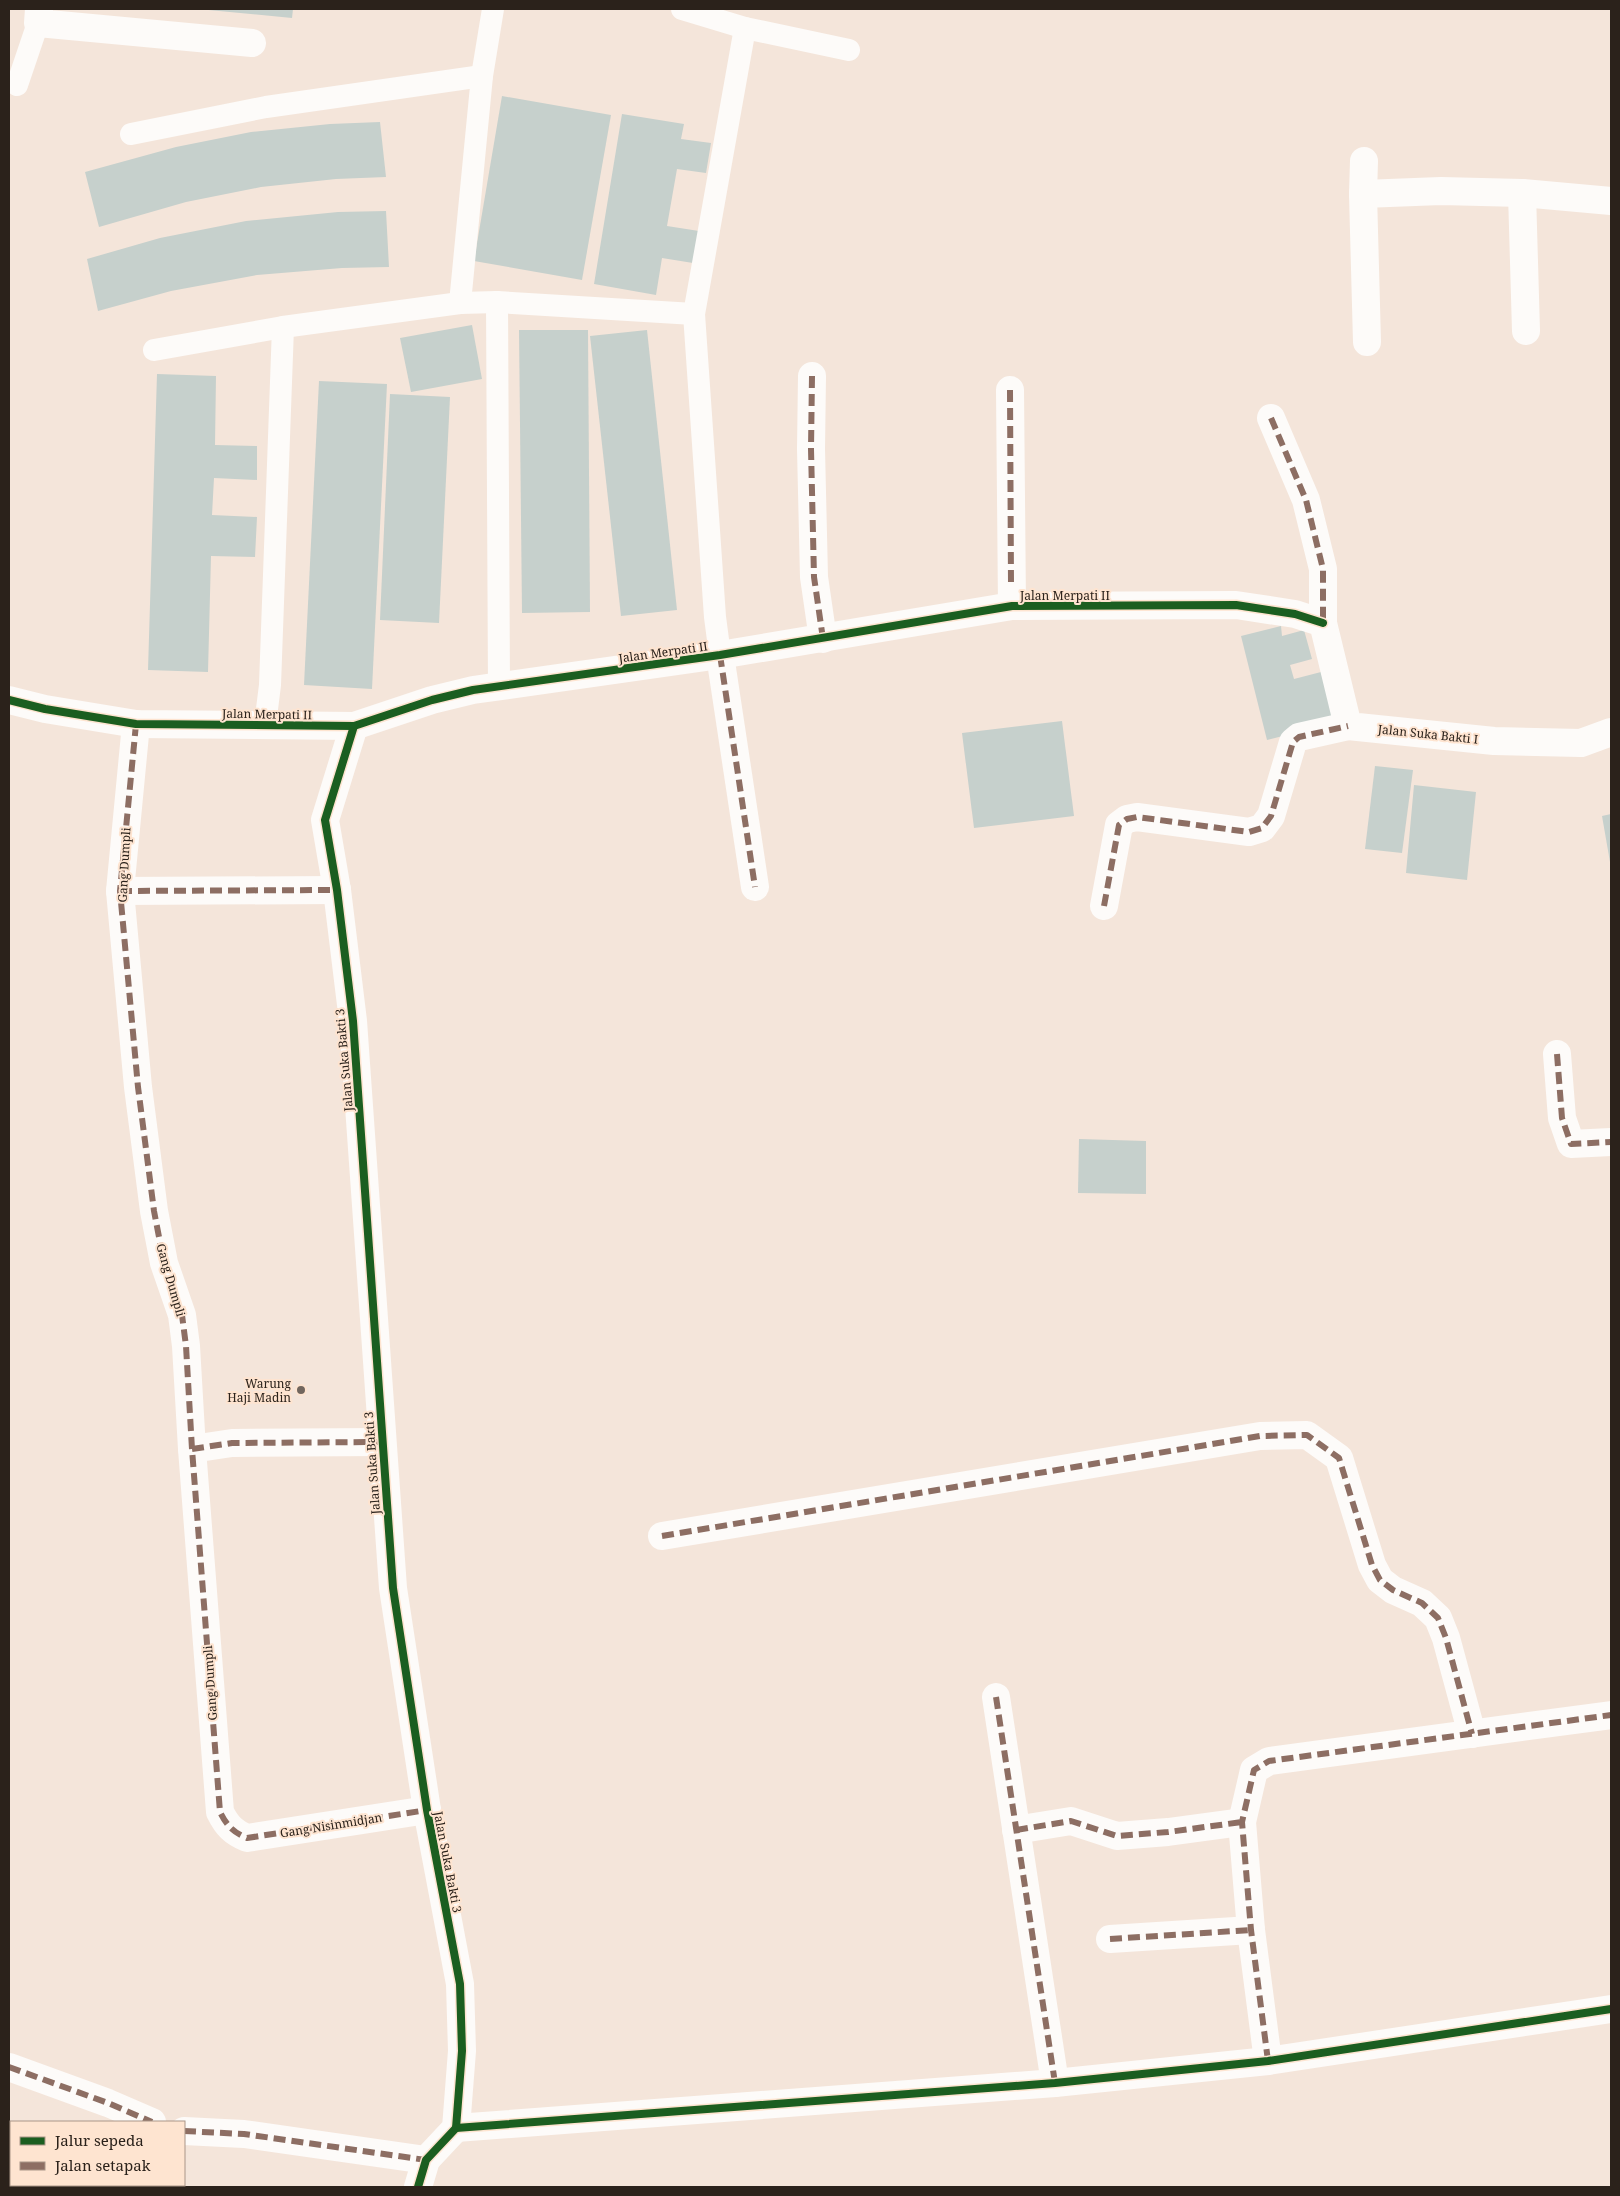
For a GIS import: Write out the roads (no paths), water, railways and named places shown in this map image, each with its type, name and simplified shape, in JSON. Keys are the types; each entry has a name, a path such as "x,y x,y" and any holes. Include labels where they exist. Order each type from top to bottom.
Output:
{"street":[{"path":"39,16 252,43"},
{"path":"1364,161 1363,194 1367,342"},
{"path":"1363,194 1441,191 1522,193 1611,201"},
{"path":"1522,193 1526,331"},
{"path":"812,376 811,449 814,578 823,639"},
{"path":"1010,390 1012,606"},
{"path":"1271,418 1306,500 1323,568 1323,623 1348,726"},
{"name":"Jalan Merpati II","path":"9,700 45,709 136,724 354,726 432,700 499,686 823,639 1012,606 1236,605 1295,614 1323,623"},
{"path":"720,655 755,888"},
{"name":"Gang Dumpli","path":"136,724 120,891 138,1087 154,1211 164,1263 182,1315 186,1346 192,1449 220,1812 227,1826 235,1833"},
{"name":"Jalan Suka Bakti 3","path":"354,726 326,820 337,890 353,1021 393,1588 427,1810 460,1984 462,2051 456,2128"},
{"name":"Jalan Suka Bakti I","path":"1104,906 1118,825 1128,819 1137,817 1249,832 1262,828 1271,816 1293,742 1299,738 1348,726 1504,741 1581,742 1611,732"},
{"path":"120,891 337,890"},
{"path":"1557,1054 1562,1118 1571,1144 1611,1142"},
{"path":"662,1536 1260,1436 1307,1435 1340,1458 1372,1565 1380,1580 1393,1590 1422,1602 1438,1618 1446,1638 1472,1734"},
{"path":"192,1449 232,1443 382,1442"},
{"path":"996,1697 1055,2083"},
{"path":"1268,2061 1251,1930 1242,1822 1254,1770 1270,1761 1611,1715"},
{"name":"Gang Nisinmidjan","path":"235,1833 247,1838 427,1810"},
{"path":"1016,1830 1071,1821 1117,1836 1168,1832 1242,1822"},
{"path":"1110,1939 1251,1930"},
{"path":"418,2187 426,2160 456,2128 1055,2083 1268,2061 1611,2009"},
{"path":"9,2067 108,2103 150,2121"},
{"path":"185,2131 244,2134 426,2160"}],"lane":[{"path":"460,303 482,76 493,9"},
{"path":"682,9 745,28 848,50"},
{"path":"17,86 39,16"},
{"path":"720,655 715,617 694,314 745,28"},
{"path":"131,134 266,107 482,76"},
{"path":"154,350 283,327 460,303 497,302 694,314"},
{"path":"497,302 499,686"},
{"path":"265,725 270,686 283,327"}],"place":[{"name":"Warung Haji Madin","path":"301,1390"}]}
